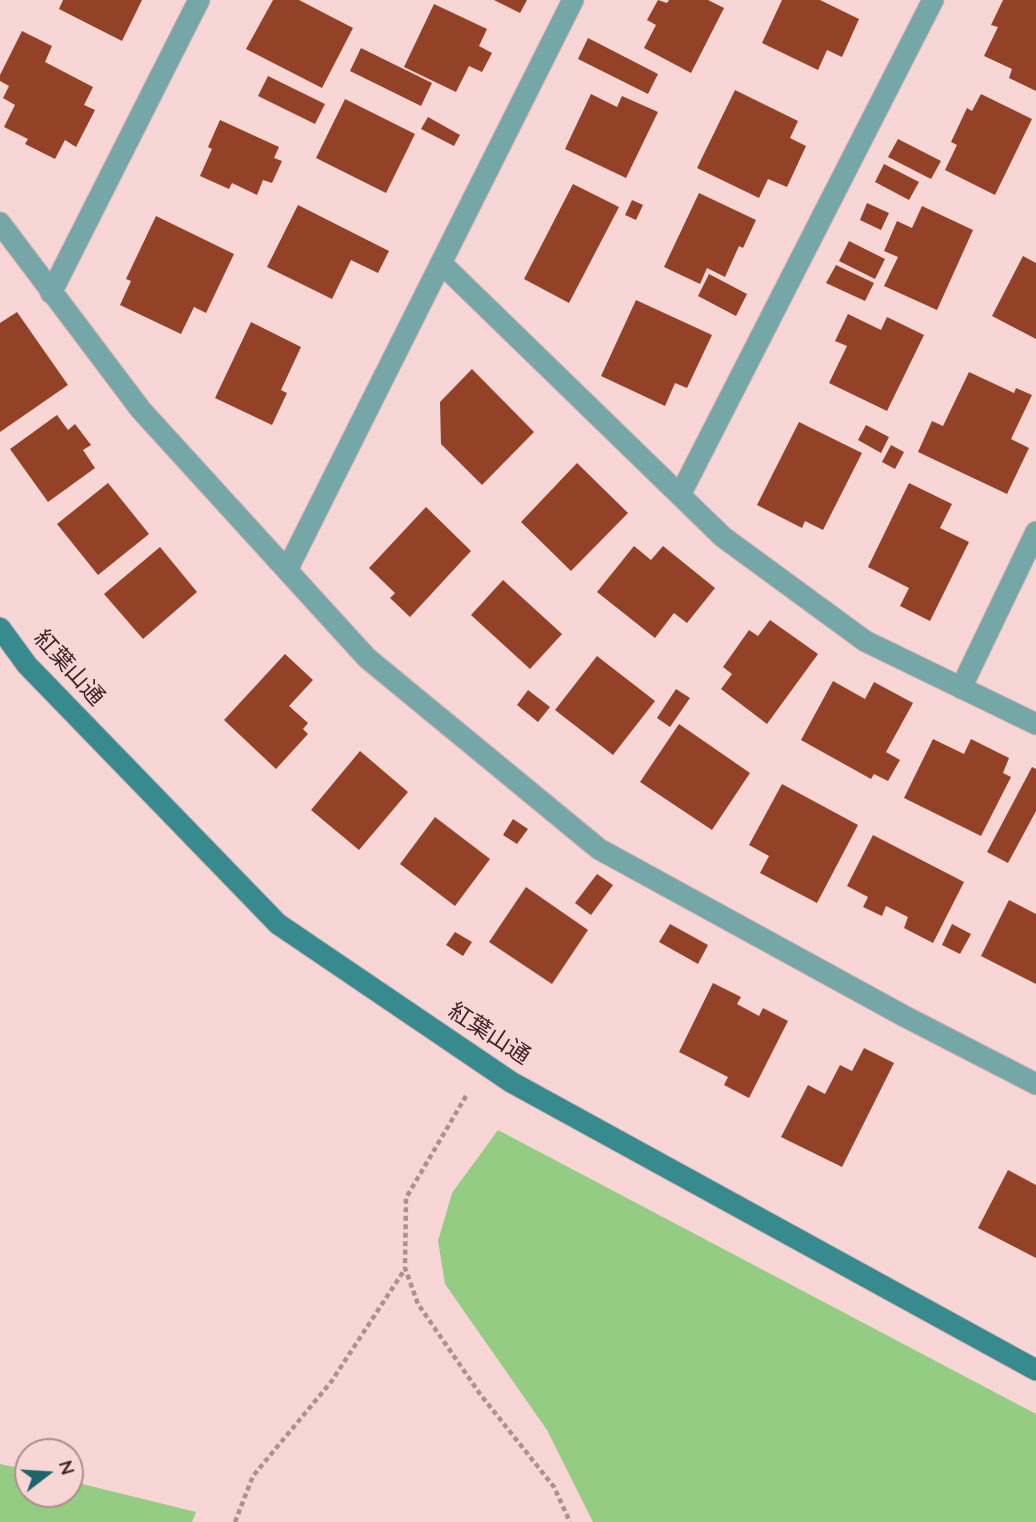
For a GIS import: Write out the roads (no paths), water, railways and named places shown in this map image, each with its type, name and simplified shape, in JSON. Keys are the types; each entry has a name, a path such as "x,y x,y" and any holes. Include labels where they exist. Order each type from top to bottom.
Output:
{"street":[{"path":"51,293 199,0"},
{"path":"287,570 573,0"},
{"path":"680,495 933,0"},
{"path":"0,223 141,411 366,658 599,849 904,1016 1036,1084"},
{"path":"441,262 723,537 864,642 1036,724"},
{"path":"961,688 1036,532"},
{"name":"紅葉山通","path":"0,628 27,665 278,924 511,1082 1036,1370"}]}
